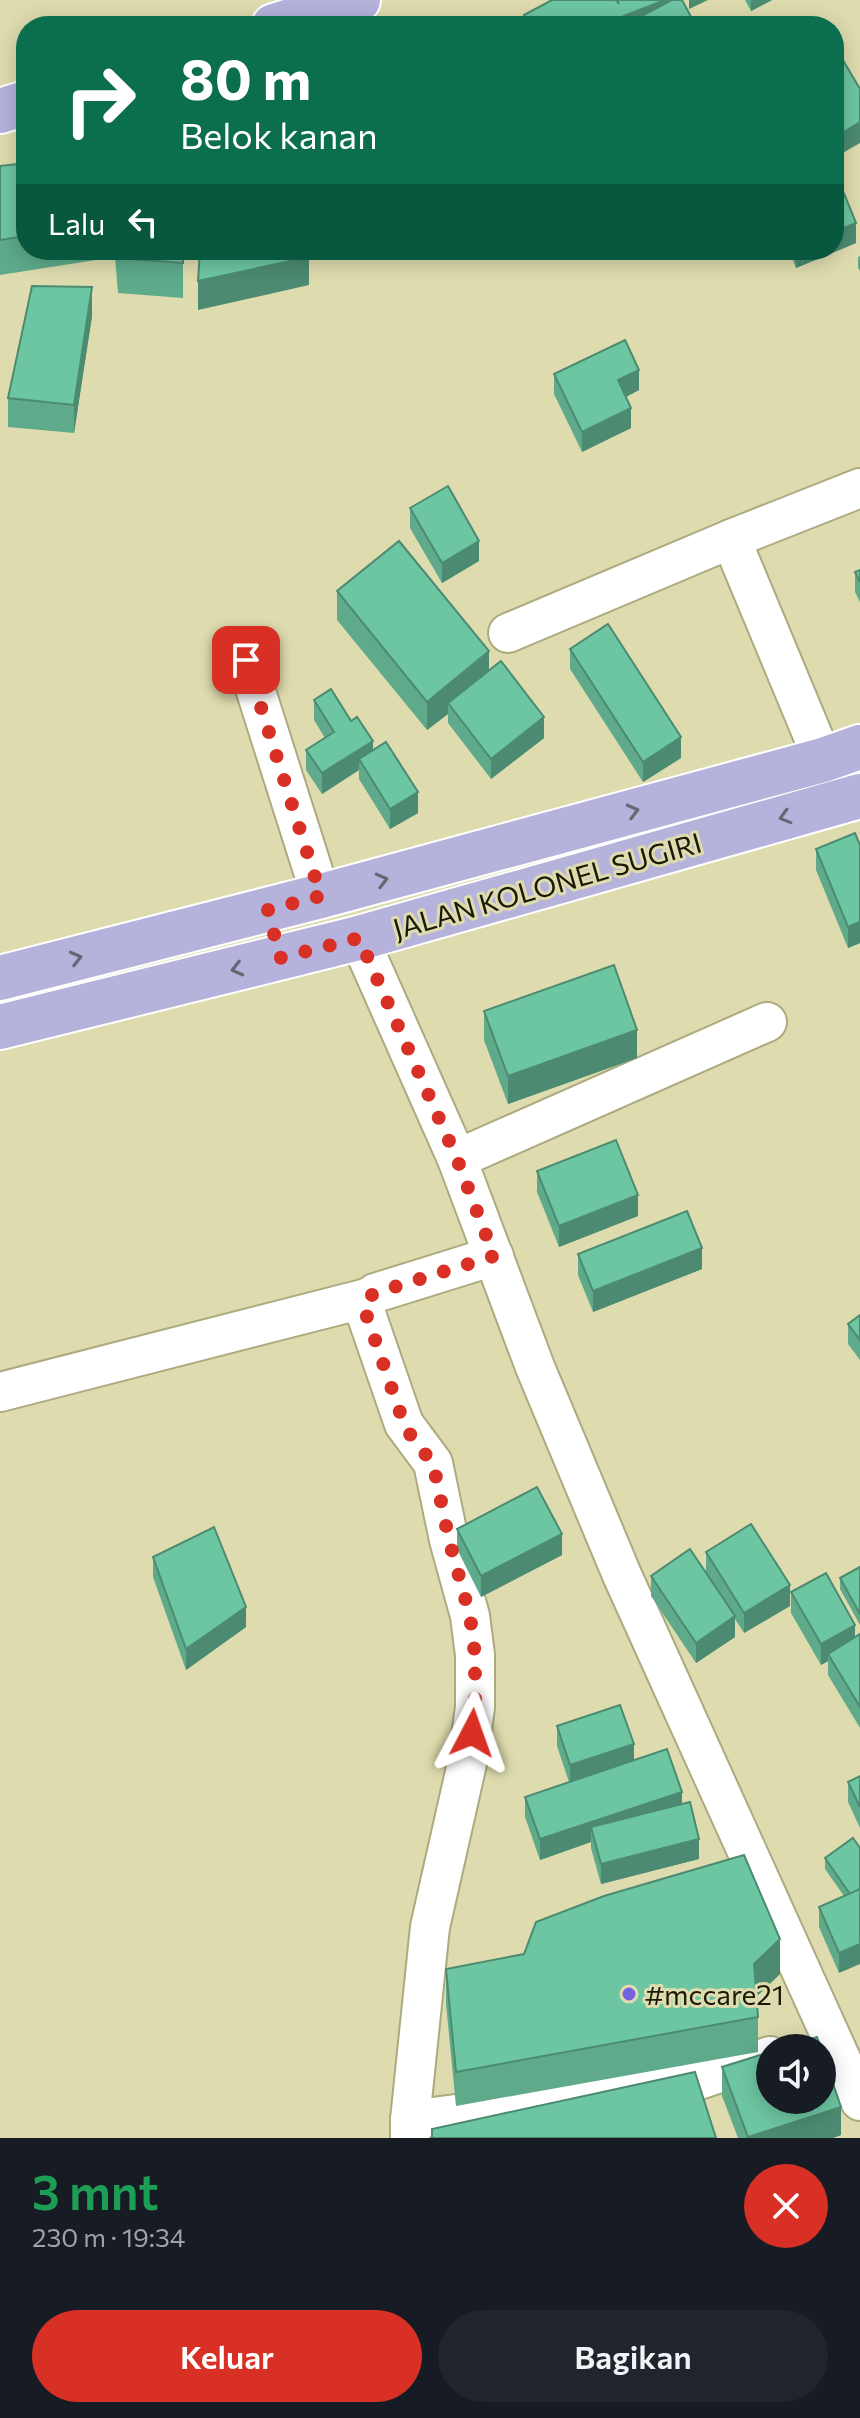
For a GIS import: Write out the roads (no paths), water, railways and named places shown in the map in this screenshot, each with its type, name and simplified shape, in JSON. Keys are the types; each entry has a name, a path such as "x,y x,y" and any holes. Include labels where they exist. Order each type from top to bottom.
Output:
{"main road":[{"path":"306,16 358,0"},
{"path":"0,978 321,896 841,753"},
{"name":"JALAN KOLONEL SUGIRI","path":"0,1027 359,938 860,796"},
{"path":"268,910 280,958"}],"street":[{"path":"508,633 860,488"},
{"path":"731,539 841,753"},
{"path":"246,660 321,896"},
{"path":"359,938 457,1159 535,1367 628,1590 832,2034"},
{"path":"457,1159 767,1022"},
{"path":"0,1392 367,1298 494,1256"},
{"path":"367,1298 364,1308 404,1424 433,1463 449,1540 470,1616 475,1655 475,1707 468,1759 430,1927 410,2129 687,2084 756,2061"},
{"path":"836,2044 860,2101"}],"place":[{"name":"#mccare21","path":"629,1994"}]}
